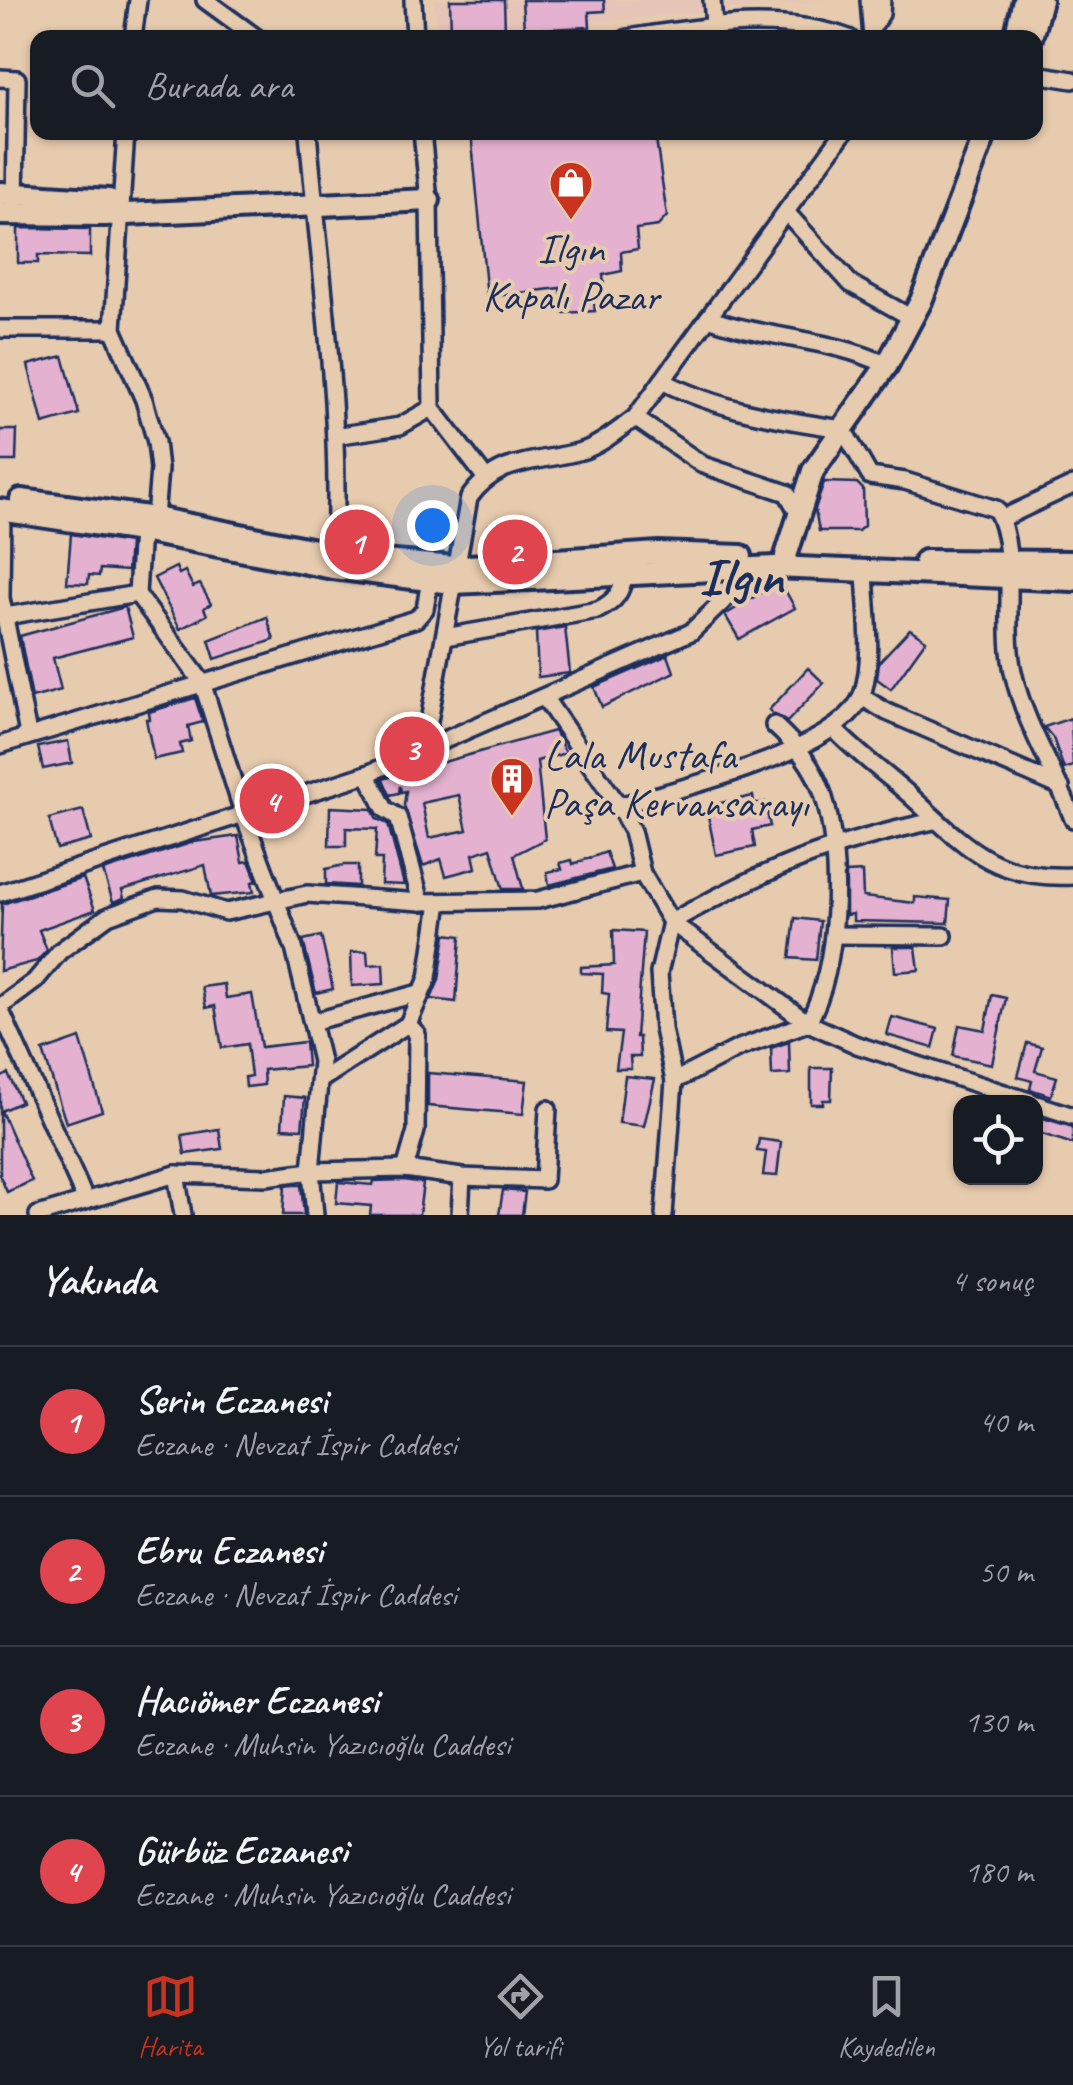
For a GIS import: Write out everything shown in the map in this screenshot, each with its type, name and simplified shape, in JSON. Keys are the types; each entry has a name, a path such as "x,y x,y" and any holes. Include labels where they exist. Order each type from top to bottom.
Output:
{"main road":[{"path":"1017,30 1024,0"},
{"path":"1033,30 1041,0"},
{"path":"781,562 813,471 887,365 912,318 983,140"},
{"path":"843,429 868,410 931,306 950,269 996,140"},
{"path":"7,203 120,214 429,200"},
{"path":"1,506 148,524 430,580 659,553 865,570 1008,571 1073,562"},
{"path":"334,561 453,575 625,572 781,562 1008,571 1073,580"}],"street":[{"path":"135,30 138,0"},
{"path":"205,0 246,30"},
{"path":"412,0 414,30"},
{"path":"712,0 714,24"},
{"path":"870,0 872,30"},
{"path":"873,30 881,14 882,0"},
{"path":"677,30 714,24 828,30"},
{"path":"1043,75 1073,80"},
{"path":"0,78 17,79 7,203"},
{"path":"125,140 113,329 144,400 160,468 137,594 202,682 244,816 294,948 322,1080 311,1171 315,1215"},
{"path":"309,140 328,304 335,436 334,561"},
{"path":"423,140 429,200 432,408 484,476"},
{"path":"424,749 469,498 484,476 512,465 586,450 635,418 838,140"},
{"path":"786,212 851,284 912,318"},
{"path":"708,318 760,334 812,340 887,365"},
{"path":"0,329 113,329"},
{"path":"662,381 693,397 776,419 843,429 870,476 906,480 996,509 1008,571 1005,630 1014,680 1073,819"},
{"path":"335,436 400,426 432,408"},
{"path":"635,418 704,464 787,494 798,513"},
{"path":"1001,520 1073,485"},
{"path":"1,506 2,618 28,734"},
{"path":"0,893 367,774 691,632 738,587 781,562"},
{"path":"619,806 800,749 833,728 862,696 868,655 865,570"},
{"path":"0,745 421,614 446,630 598,610 612,603 622,589 625,572"},
{"path":"421,614 430,580"},
{"path":"2,618 137,594"},
{"path":"862,696 887,712 1061,787"},
{"path":"544,697 619,806 632,832 642,873 671,922 808,1023 856,1045 1009,1095"},
{"path":"774,726 800,749 823,794 833,845 834,935 808,1023"},
{"path":"833,728 934,821 999,867 1018,874 1073,876"},
{"path":"367,774 385,809 398,818 421,902"},
{"path":"664,1215 674,1081 662,1029 659,973 671,922 754,875 833,845 934,821"},
{"path":"86,1199 0,1008 35,982 60,951 124,910 158,898 226,912 308,894 421,902 538,900 642,873"},
{"path":"322,1080 408,1024 428,978 439,902"},
{"path":"834,935 944,936"},
{"path":"312,1022 419,994"},
{"path":"674,1081 738,1048 808,1023"},
{"path":"405,1169 416,1131 418,1034 408,1024"},
{"path":"1043,1106 1073,1116"},
{"path":"38,1215 176,1174 266,1177 311,1171 405,1169 462,1178 544,1180 548,1109"},
{"path":"176,1174 182,1215"},
{"path":"460,1215 462,1178"}],"shaded area":[{"path":"434,0 826,0 512,30 438,30"}],"building":[{"path":"450,0 504,0 505,30 451,30"},
{"path":"522,0 604,0 605,11 589,12 590,27 524,30"},
{"name":"Ilgın Kapalı Pazar","path":"472,140 656,140 667,216 658,226 636,229 638,249 621,252 622,271 603,275 604,285 592,287 595,311 564,313 560,288 487,297"},
{"path":"18,228 90,229 90,256 38,255 38,263 18,263"},
{"path":"63,356 79,414 43,424 28,365"},
{"path":"0,430 17,430 16,461 0,461"},
{"path":"824,482 857,483 863,489 864,526 858,531 819,531 815,509"},
{"path":"71,534 129,543 127,571 100,569 99,576 89,575 88,584 67,583"},
{"path":"176,567 179,574 185,571 193,587 200,584 211,604 204,608 207,615 180,629 154,578"},
{"path":"780,581 795,608 739,639 725,615"},
{"path":"125,607 133,637 53,658 61,690 32,698 20,636"},
{"path":"267,617 274,640 215,659 209,640"},
{"path":"565,627 570,673 538,677 536,632"},
{"path":"910,629 926,640 891,689 877,679 879,662"},
{"path":"668,655 674,672 602,707 594,687"},
{"path":"808,668 824,683 787,722 769,710"},
{"path":"195,698 203,722 188,726 191,741 180,744 182,753 154,759 146,719 150,719 149,712"},
{"path":"1071,718 1073,766 1064,769 1053,738 1044,727"},
{"name":"Lala Mustafa Paşa Kervansarayı","path":"554,731 566,753 537,761 545,839 514,855 523,889 503,889 491,848 473,854 476,868 446,876 441,859 423,866 404,805 406,791 401,792 400,786 399,793 390,795 383,779","holes":["459,795 467,830 429,838 422,803"]},
{"path":"68,741 72,763 43,769 38,747"},
{"path":"753,796 754,804 765,802 770,826 752,830 755,847 716,855 706,806"},
{"path":"330,807 372,809 377,819 388,824 404,885 381,884 382,859 375,859 377,829 346,828 346,846 329,846"},
{"path":"83,810 91,840 57,849 49,819"},
{"path":"238,836 243,862 249,861 257,881 252,882 254,892 211,896 205,865 122,890 124,898 113,902 103,871 194,842"},
{"path":"606,852 612,869 549,885 547,872 562,869 560,863 572,860 573,864"},
{"path":"358,865 358,886 326,884 326,869"},
{"path":"862,872 863,897 915,903 915,897 950,900 948,923 853,921 853,914 846,915 846,873"},
{"path":"83,878 95,910 39,930 47,950 37,961 0,971 2,904"},
{"path":"795,918 820,921 816,960 790,958"},
{"path":"613,930 644,932 636,1037 640,1057 630,1057 631,1069 616,1069 621,1033 606,1032 609,994 602,993 603,974 581,973 581,967 614,965"},
{"path":"446,934 461,936 456,1002 431,999 439,980"},
{"path":"321,936 333,989 316,993 303,940"},
{"path":"893,947 916,947 919,970 895,972"},
{"path":"367,951 368,965 383,964 384,984 352,986 351,952"},
{"path":"224,984 226,998 252,994 261,1047 305,1042 307,1066 263,1070 264,1085 246,1087 245,1077 251,1076 247,1044 222,1048 215,1006 206,1008 202,987"},
{"path":"992,995 1006,998 992,1064 953,1056 959,1025 985,1030"},
{"path":"892,1017 938,1029 933,1048 887,1035"},
{"path":"80,1038 102,1111 66,1123 43,1051"},
{"path":"789,1042 790,1074 772,1075 771,1048"},
{"path":"1027,1043 1042,1047 1035,1071 1057,1077 1051,1096 1030,1089 1032,1081 1018,1077"},
{"path":"811,1068 832,1068 831,1100 823,1100 823,1104 811,1104"},
{"path":"428,1073 527,1081 523,1114 428,1106"},
{"path":"8,1074 21,1102 1,1111 32,1181 7,1192 0,1176 0,1078"},
{"path":"625,1076 655,1079 644,1126 619,1123"},
{"path":"284,1096 305,1098 302,1129 282,1128"},
{"path":"1043,1118 1073,1127 1073,1144 1043,1134"},
{"path":"219,1129 222,1149 185,1154 182,1135"},
{"path":"759,1139 781,1142 777,1176 763,1175 766,1152 757,1151"},
{"path":"374,1181 423,1183 419,1215 370,1215 371,1206 336,1203 338,1182 373,1185"},
{"path":"301,1185 304,1215 283,1215 285,1186"},
{"path":"503,1190 525,1192 522,1215 499,1215"}],"place":[{"name":"Ilgın Kapalı Pazar","path":"571,221"},
{"name":"Serin Eczanesi","path":"357,542"},
{"name":"Ebru Eczanesi","path":"515,552"},
{"name":"Hacıömer Eczanesi","path":"412,749"},
{"name":"Gürbüz Eczanesi","path":"272,801"},
{"name":"Lala Mustafa Paşa Kervansarayı","path":"512,817"}],"district":[{"name":"Ilgın","path":"741,577"}]}
